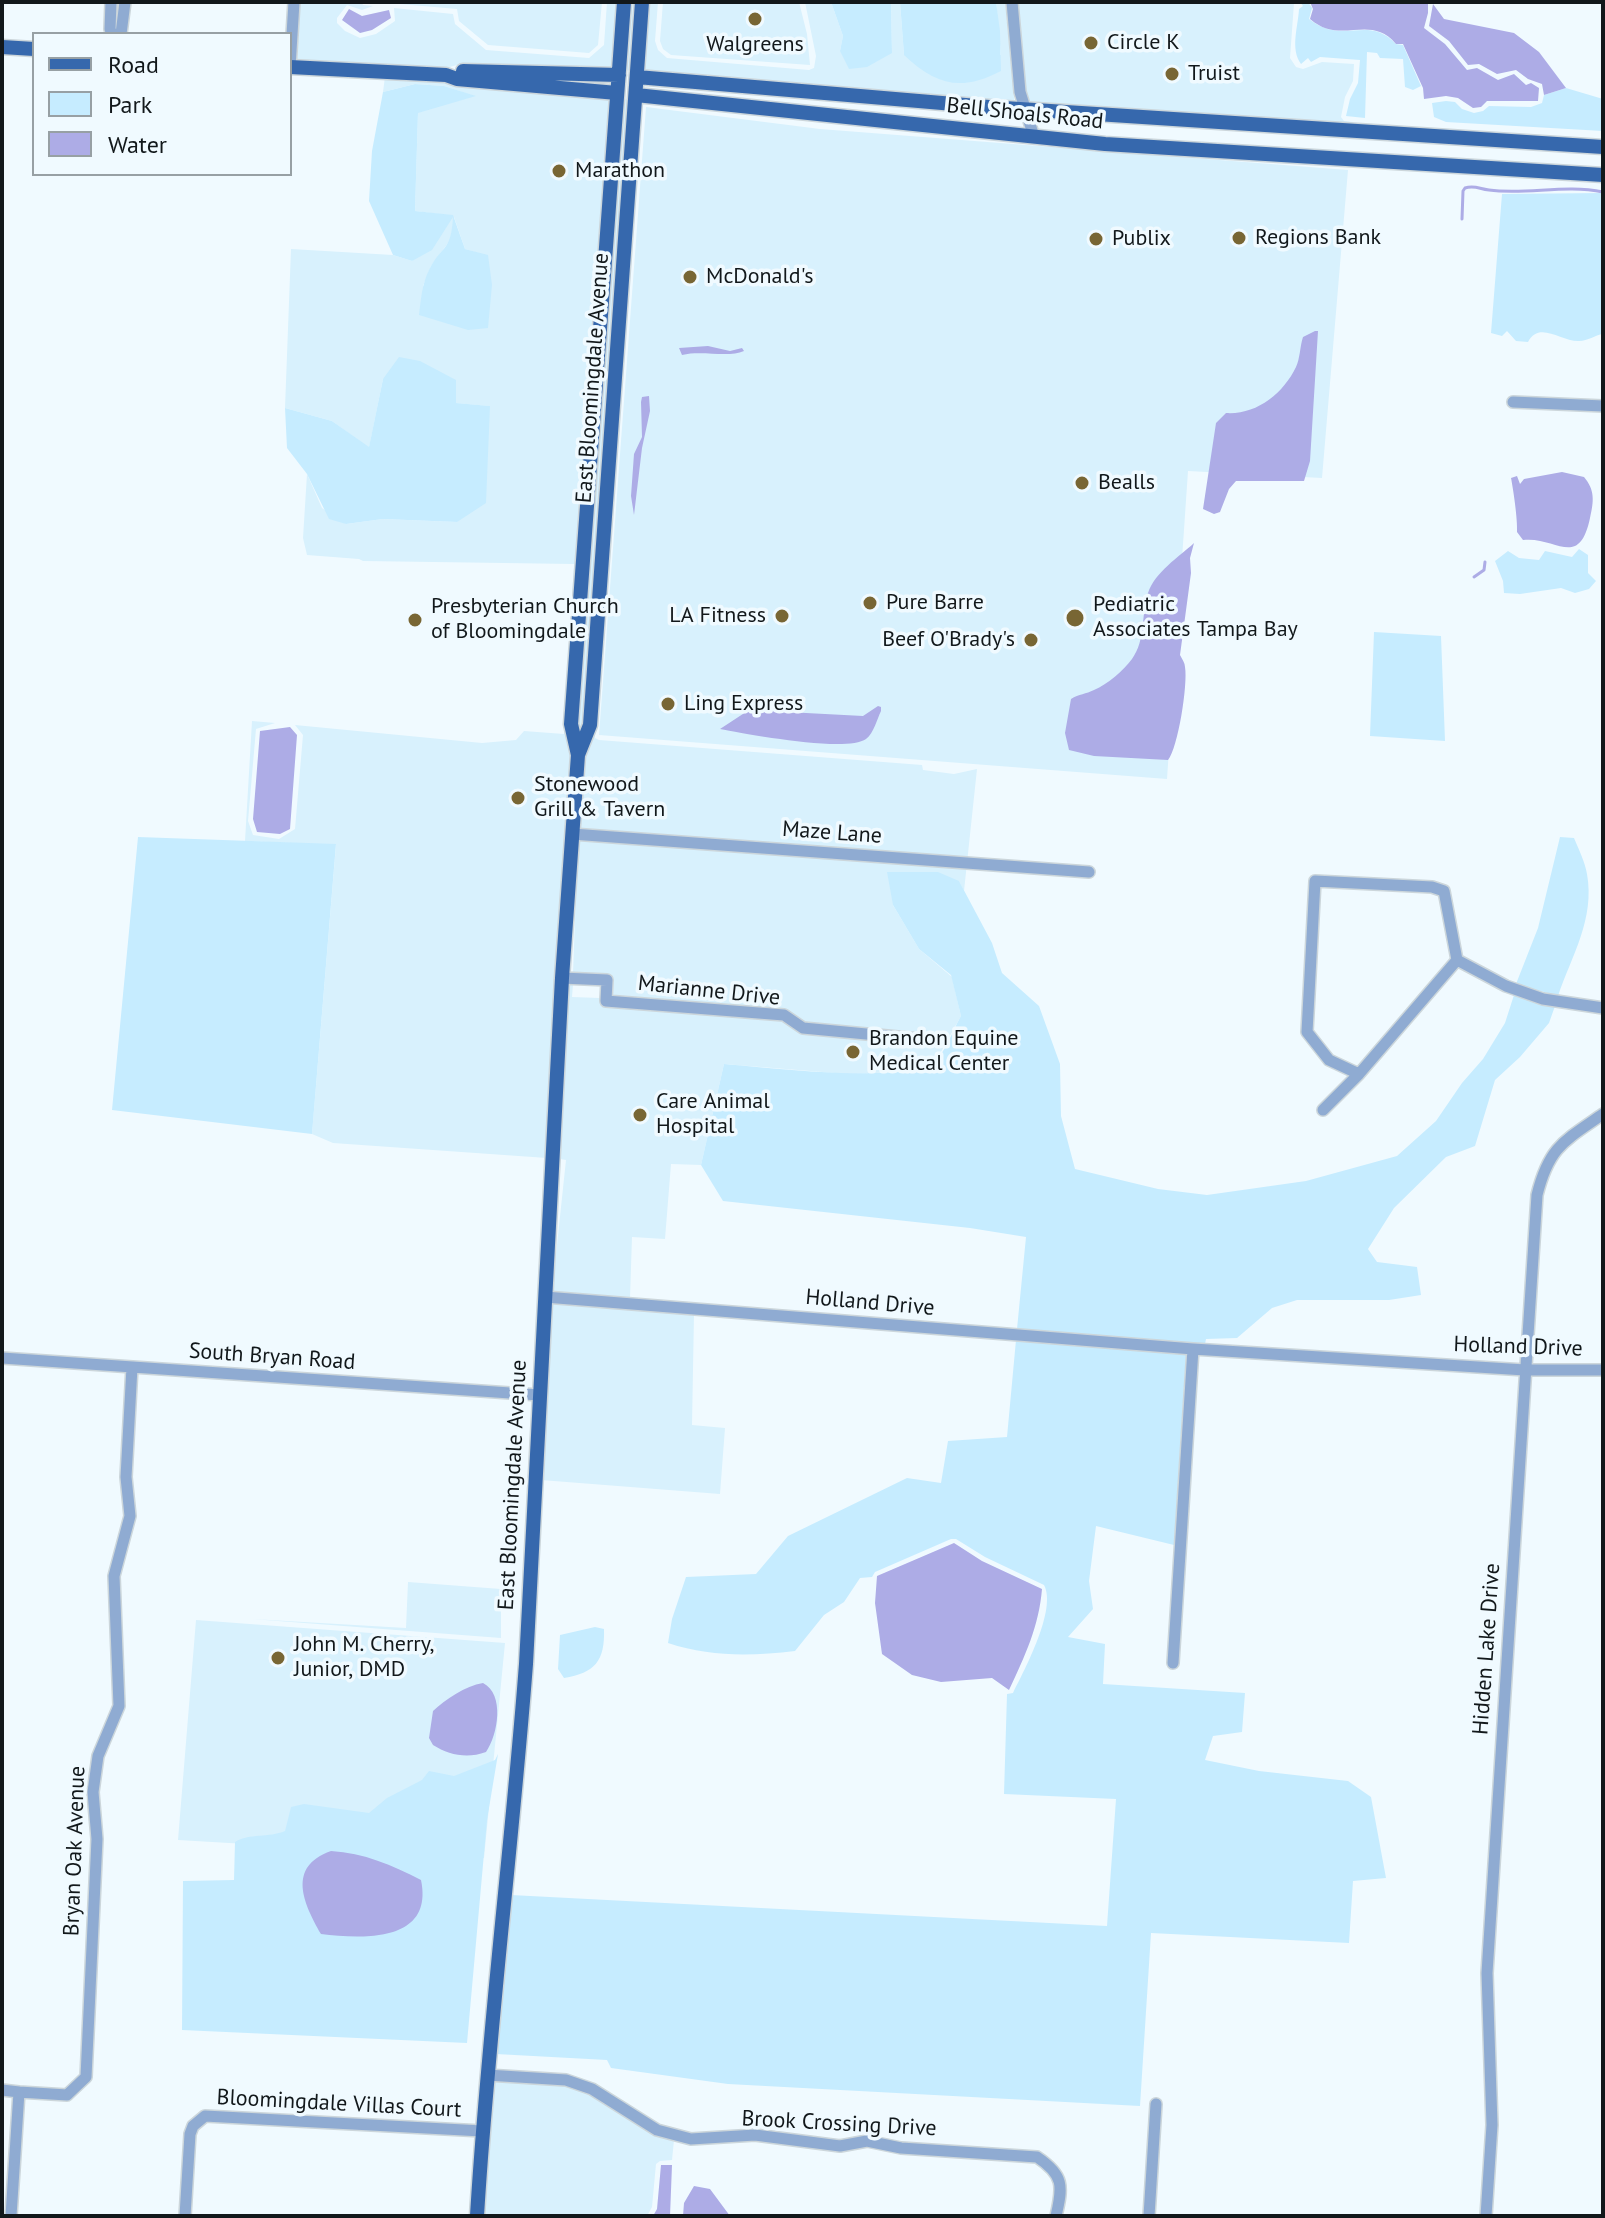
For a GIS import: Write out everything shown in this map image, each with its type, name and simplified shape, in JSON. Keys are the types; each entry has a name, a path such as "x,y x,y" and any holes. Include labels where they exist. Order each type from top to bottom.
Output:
{"main road":[{"name":"East Bloomingdale Avenue","path":"477,2216 487,2075 518,1774 562,978 578,755 571,724 624,2"},
{"name":"East Bloomingdale Avenue","path":"578,755 590,725 642,2"},
{"path":"2,47 32,49"},
{"name":"Bell Shoals Road","path":"292,67 446,75 457,79 617,93"},
{"name":"Bell Shoals Road","path":"446,75 456,71 619,75"},
{"name":"Bell Shoals Road","path":"637,77 1027,109 1603,147"},
{"name":"Bell Shoals Road","path":"636,95 1034,137 1261,155 1603,175"}],"street":[{"path":"292,34 294,2"},
{"path":"1012,2 1020,92 1034,137"},
{"path":"111,32 111,3 125,4 121,32"},
{"name":"Bell Shoals Road","path":"619,75 637,77"},
{"name":"Bell Shoals Road","path":"617,93 636,95"},
{"path":"1513,402 1603,406"},
{"name":"Maze Lane","path":"572,834 1089,872"},
{"path":"1359,1074 1329,1060 1307,1032 1315,881 1432,887 1444,891 1457,960"},
{"path":"1457,960 1506,986 1543,999 1603,1008"},
{"path":"1323,1110 1359,1074 1457,960"},
{"name":"Marianne Drive","path":"562,978 607,980 606,1001 784,1015 803,1028 919,1039"},
{"name":"Hidden Lake Drive","path":"1486,2216 1492,2125 1487,1973 1537,1195 1544,1166 1562,1142 1603,1114"},
{"name":"Holland Drive","path":"545,1297 1193,1349 1525,1370 1603,1370"},
{"path":"1173,1663 1193,1349"},
{"name":"South Bryan Road","path":"2,1358 539,1395"},
{"name":"Bryan Oak Avenue","path":"2,2090 67,2095 86,2077 97,1839 93,1792 98,1756 119,1706 114,1576 130,1516 126,1477 132,1367"},
{"name":"Brook Crossing Drive","path":"487,2075 566,2080 592,2089 657,2130 691,2139 755,2135 840,2146 867,2141 901,2148 1037,2157 1053,2167 1062,2185 1056,2216"},
{"path":"11,2216 19,2092"},
{"path":"1149,2216 1156,2104"},
{"name":"Bloomingdale Villas Court","path":"185,2216 190,2134 193,2126 205,2116 482,2131"}],"shaded area":[{"path":"300,2 361,2 373,6 362,10 347,5 337,18 337,23 345,31 360,38 376,34 395,21 394,8 453,14 455,24 486,50 589,58 604,45 607,2 617,2 613,69 457,65 442,69 297,62"},
{"path":"377,2 602,2 598,45 589,53 488,45 459,21 457,9"},
{"path":"630,2 636,2 631,71 625,70"},
{"path":"648,2 658,2 655,41 658,50 667,58 809,70 814,68 816,56 805,2 831,2 843,36 840,51 892,53 891,2 900,2 904,55 1001,55 996,2 1005,2 1015,108 644,72"},
{"path":"663,2 799,2 810,65 671,55 663,49 660,41"},
{"path":"1018,2 1294,3 1290,58 1296,67 1303,69 1322,62 1354,64 1353,81 1345,97 1341,117 1344,121 1353,122 1351,134 1027,109"},
{"path":"385,77 611,98 547,1158 333,1143 312,1134 336,845 245,841 252,721 275,723 256,729 248,821 253,835 279,839 295,829 303,735 295,725 482,743 516,740 524,731 564,734 574,564 363,561 307,555 303,538 307,474 322,508 346,524 383,519 457,522 489,406 455,403 383,379 369,448 332,421 285,408 291,249 393,255 412,261 453,216 415,211 418,112 474,96 444,86 415,84 383,92","holes":["454,217 465,249 488,256 423,286 431,266 451,239"]},
{"path":"623,99 629,100 584,724 580,734 577,724"},
{"path":"646,107 820,129 1348,170 1322,478 1188,471 1167,779 599,735"},
{"path":"594,731 595,738 599,740 922,765 923,770 954,774 977,769 964,891 959,881 893,905 919,949 952,977 961,1016 937,1059 905,1072 847,1074 724,1064 701,1165 671,1164 665,1239 632,1237 630,1298 552,1292 566,1160 560,1159 568,983 573,984 572,997 600,998 606,1007 781,1021 802,1034 924,1045 926,1035 805,1023 784,1010 613,996 614,981 608,975 573,973 578,840 624,833 579,829 585,756"},
{"path":"551,1303 694,1314 692,1425 725,1428 720,1494 541,1480"},
{"path":"408,1582 501,1589 501,1638 252,1619 406,1628"},
{"path":"196,1620 505,1643 484,1858 178,1840"},
{"path":"493,2081 565,2085 590,2094 653,2134 674,2140 672,2160 656,2164 652,2207 647,2216 483,2216"}],"green space":[{"path":"831,2 891,2 892,53 867,67 849,69 840,51 843,36"},
{"path":"900,2 996,2 1001,71 987,78 961,83 938,79 927,73 904,55"},
{"path":"1300,2 1308,2 1312,8 1309,19 1321,27 1375,31 1403,45 1421,86 1413,90 1405,87 1403,59 1380,58 1377,53 1367,52 1365,118 1346,116 1358,83 1360,60 1320,57 1311,62 1308,58 1301,64 1295,45 1299,9 1303,6"},
{"path":"415,84 444,86 476,96 418,113 415,211 453,215 465,249 488,255 492,285 488,328 468,330 419,315 425,281 448,243 453,217 432,250 412,261 393,255 369,201 372,151 383,92"},
{"path":"1566,88 1603,99 1603,131 1446,122 1434,117 1432,103 1455,102 1462,109 1474,113 1489,106 1531,107 1542,103 1544,95"},
{"path":"1603,193 1603,334 1579,341 1544,332 1533,336 1528,342 1516,341 1507,331 1502,336 1491,333 1502,194"},
{"path":"399,357 420,361 456,380 456,403 490,406 486,503 457,522 383,519 346,524 329,519 307,474 287,448 285,408 332,421 369,447 383,379"},
{"path":"1579,549 1588,555 1588,573 1596,581 1589,589 1575,593 1561,588 1504,593 1495,561 1508,551 1519,558 1539,560 1545,551 1572,557"},
{"path":"1374,632 1441,636 1445,741 1370,736"},
{"path":"138,837 336,844 312,1134 112,1110"},
{"path":"1560,837 1574,838 1585,865 1589,890 1581,936 1558,996 1516,984 1538,928"},
{"path":"887,872 938,872 959,881 992,943 1002,973 1039,1006 1060,1064 1061,1116 1075,1169 1158,1189 1207,1195 1306,1181 1397,1156 1436,1121 1483,1059 1505,1023 1514,995 1555,1006 1549,1023 1495,1080 1475,1146 1446,1157 1394,1208 1368,1249 1377,1262 1417,1267 1421,1295 1389,1300 1297,1300 1272,1308 1237,1338 1206,1339 1205,1344 1017,1329 1026,1237 723,1201 701,1165 724,1064 835,1073 897,1072 921,1067 937,1059 943,1051 961,1016 951,975 919,949 893,905"},
{"path":"1016,1340 1186,1354 1174,1545 1096,1526 1089,1581 1093,1609 1068,1637 1105,1644 1103,1684 1245,1693 1242,1732 1213,1736 1205,1760 1259,1771 1348,1781 1371,1797 1386,1878 1353,1881 1349,1943 1151,1933 1140,2106 728,2084 611,2068 607,2060 496,2054 511,1895 1107,1926 1116,1799 1004,1794 1007,1694 1013,1693 1038,1639 1046,1609 1044,1585 951,1539 875,1572 872,1577 860,1578 844,1602 824,1615 795,1651 731,1654 699,1651 668,1643 672,1619 686,1577 756,1574 788,1536 907,1478 941,1483 948,1441 1007,1437"},
{"path":"595,1627 604,1629 603,1649 596,1664 583,1673 564,1678 558,1669 560,1635"},
{"path":"498,1754 487,1820 467,2043 182,2030 183,1881 234,1880 235,1842 246,1837 285,1831 291,1807 304,1804 369,1813 387,1798 422,1780 429,1771 454,1776 495,1760"}],"water":[{"path":"1310,2 1428,2 1424,28 1445,44 1467,70 1477,68 1498,80 1514,74 1526,85 1531,83 1539,88 1538,101 1487,101 1481,107 1473,108 1458,98 1424,99 1423,88 1403,44 1396,44 1376,31 1322,27 1310,19 1313,9"},
{"path":"1433,4 1444,19 1514,33 1539,52 1566,88 1544,95 1542,84 1516,70 1497,74 1479,64 1468,65 1449,41 1429,26"},
{"path":"349,9 362,16 389,10 391,18 372,30 360,33 342,20"},
{"path":"1318,331 1310,461 1304,481 1236,481 1229,489 1220,512 1214,514 1203,509 1216,423 1226,413 1248,410 1276,394 1296,367 1303,337"},
{"path":"708,346 730,351 742,348 744,351 682,355 679,348"},
{"path":"649,396 650,411 634,515 631,496 634,454 642,437 642,397"},
{"path":"1562,472 1584,477 1593,496 1590,518 1580,543 1565,547 1523,540 1517,532 1511,478 1517,476 1520,484 1524,479"},
{"path":"1194,543 1180,655 1186,675 1184,701 1179,730 1168,760 1094,756 1069,750 1065,733 1071,699 1105,684 1132,659 1139,644 1151,585"},
{"path":"878,706 881,711 871,733 866,739 855,743 796,741 720,729 749,710 863,716"},
{"path":"290,727 297,735 290,829 280,834 257,832 253,819 260,731"},
{"path":"954,1543 982,1561 1042,1589 1026,1653 1009,1690 992,1678 941,1682 912,1675 882,1654 875,1603 877,1576"},
{"path":"483,1683 490,1688 497,1705 494,1736 486,1752 458,1755 433,1745 429,1738 433,1711 456,1694"},
{"path":"331,1851 378,1861 421,1880 422,1901 417,1916 406,1926 374,1936 321,1934 305,1899 304,1876 308,1866"},
{"path":"661,2165 672,2165 670,2216 653,2216 657,2209"},
{"path":"694,2186 710,2189 730,2216 683,2216 684,2203"}],"waterway":[{"path":"1462,219 1463,191 1468,187 1503,191 1574,189 1603,192"},
{"path":"1474,577 1484,570 1485,562"}],"place":[{"name":"Walgreens","path":"755,19"},
{"name":"Circle K","path":"1091,43"},
{"name":"Truist","path":"1172,74"},
{"name":"Marathon","path":"559,171"},
{"name":"Regions Bank","path":"1239,238"},
{"name":"Publix","path":"1096,239"},
{"name":"McDonald's","path":"690,277"},
{"name":"Bealls","path":"1082,483"},
{"name":"Pure Barre","path":"870,603"},
{"name":"LA Fitness","path":"782,616"},
{"name":"Pediatric Associates Tampa Bay","path":"1075,618"},
{"name":"Presbyterian Church of Bloomingdale","path":"415,620"},
{"name":"Beef O'Brady's","path":"1031,640"},
{"name":"Ling Express","path":"668,704"},
{"name":"Stonewood Grill & Tavern","path":"518,798"},
{"name":"Brandon Equine Medical Center","path":"853,1052"},
{"name":"Care Animal Hospital","path":"640,1115"},
{"name":"John M. Cherry, Junior, DMD","path":"278,1658"}]}
